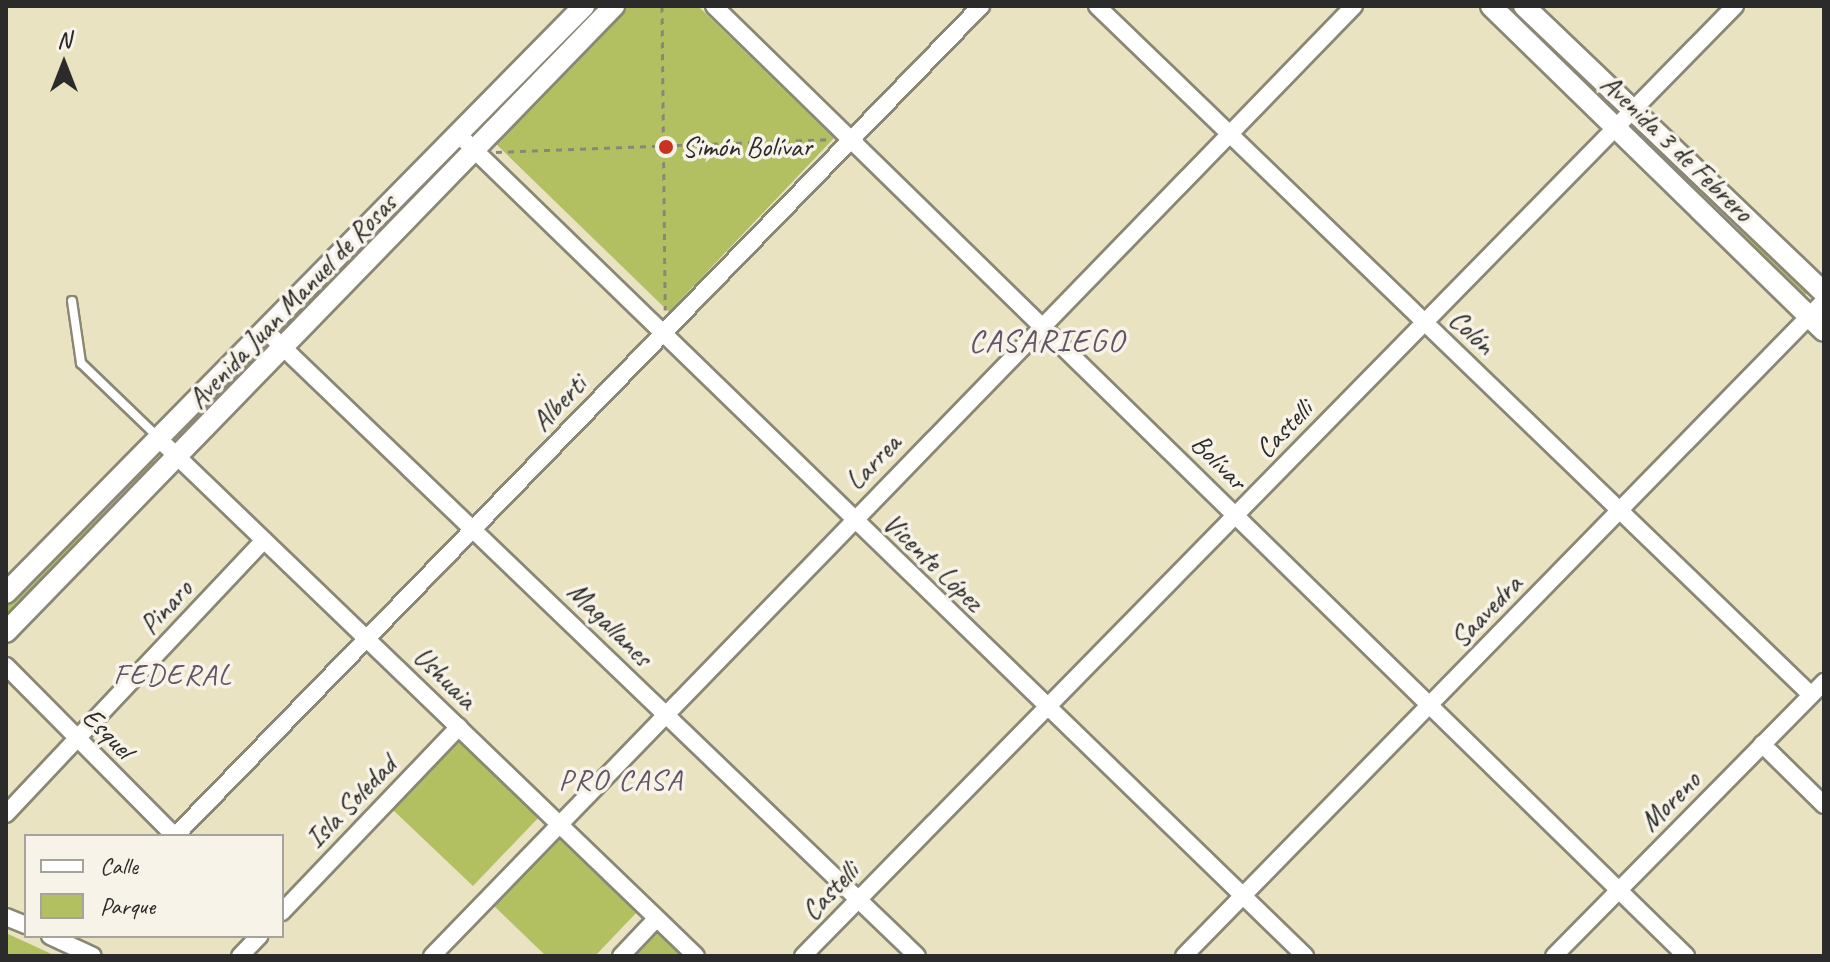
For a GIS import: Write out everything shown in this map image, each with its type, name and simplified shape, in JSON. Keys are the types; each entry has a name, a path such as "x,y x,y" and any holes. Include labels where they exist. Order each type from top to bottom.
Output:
{"street":[{"name":"Avenida Juan Manuel de Rosas","path":"6,593 584,6"},
{"name":"Avenida Juan Manuel de Rosas","path":"6,632 477,152 614,6"},
{"name":"Bolívar","path":"714,6 853,138 1686,956"},
{"name":"Alberti","path":"177,834 981,6"},
{"name":"Colón","path":"1097,6 1811,695"},
{"name":"Larrea","path":"432,956 1354,6"},
{"name":"Avenida 3 de Febrero","path":"1491,6 1824,331"},
{"name":"Avenida 3 de Febrero","path":"1524,6 1824,293"},
{"name":"Castelli","path":"803,956 1735,6"},
{"name":"Vicente López","path":"459,135 665,332 852,521 1305,956"},
{"name":"Saavedra","path":"1184,956 1824,301"},
{"name":"Magallanes","path":"266,331 475,527 664,714 917,956"},
{"name":"Ushuaia","path":"159,439 696,956"},
{"name":"Pinaro","path":"6,814 264,540"},
{"name":"Esquel","path":"6,666 173,834"},
{"name":"Moreno","path":"1554,956 1824,682"},
{"name":"Isla Soledad","path":"284,910 459,727"},
{"path":"1762,744 1824,805"},
{"path":"621,956 656,919"},
{"path":"240,956 257,938"},
{"path":"74,940 93,956"}],"lane":[{"path":"72,301 81,363 159,439"}],"path":[{"path":"662,6 665,332"},
{"path":"477,152 853,138"}],"green space":[{"path":"591,6 604,6 482,131 475,124"},
{"path":"627,6 698,6 834,138 669,312 495,143"},
{"path":"1505,6 1510,6 1617,108 1615,111"},
{"path":"1643,132 1808,292 1805,295 1641,135"},
{"path":"452,151 459,158 298,322 292,315"},
{"path":"262,345 269,352 191,432 184,425"},
{"path":"148,457 155,464 6,616 6,602"},
{"path":"460,741 540,816 473,886 393,810"},
{"path":"558,835 638,911 595,956 546,956 492,904"},
{"path":"656,926 688,956 626,956"},
{"path":"6,933 56,956 6,956"}],"place":[{"name":"Simón Bolívar","path":"666,147"}],"district":[{"name":"CASARIEGO","path":"1047,341"},
{"name":"FEDERAL","path":"173,674"},
{"name":"PRO CASA","path":"621,779"}]}
